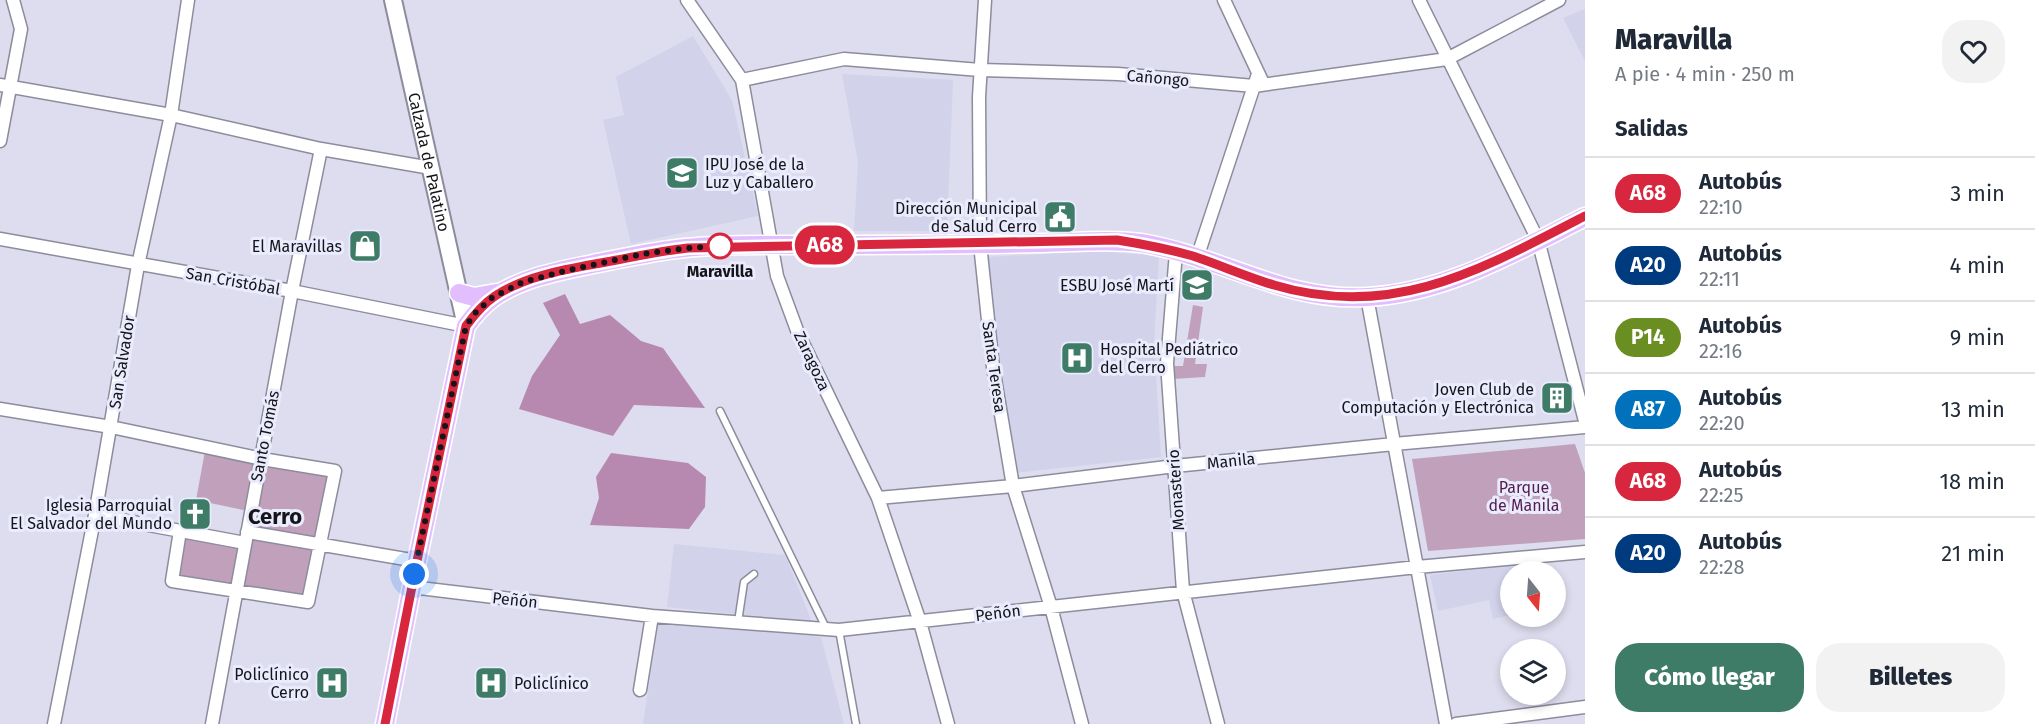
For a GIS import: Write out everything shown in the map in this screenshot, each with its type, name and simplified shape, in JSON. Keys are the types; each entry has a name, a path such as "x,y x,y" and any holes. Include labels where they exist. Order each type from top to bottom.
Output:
{"main road":[{"path":"385,724 411,587 466,326 486,303 523,282 569,270 688,248 1117,240 1176,252 1311,294 1367,297 1410,292 1446,282 1585,216"},
{"path":"459,293 474,297 506,290"}],"street":[{"path":"0,141 5,86 21,29 13,0"},
{"name":"San Salvador","path":"54,724 95,515 138,265 171,115 188,0"},
{"name":"Calzada de Palatino","path":"393,0 466,326"},
{"name":"Zaragoza","path":"687,0 742,80 777,276 798,333 878,498 920,622 948,724"},
{"name":"Santa Teresa","path":"985,0 980,70 980,244 993,367 1012,486 1051,607 1082,724"},
{"path":"1197,258 1259,82 1224,0"},
{"path":"1419,0 1538,240 1585,421"},
{"name":"Cañongo","path":"742,80 844,59 980,70 1118,74 1259,82 1447,59 1559,0"},
{"path":"5,86 171,115 321,149 431,168"},
{"name":"Santo Tomás","path":"213,724 292,291 321,149"},
{"name":"San Cristóbal","path":"0,239 292,291 466,326"},
{"name":"Monasterio","path":"1176,252 1167,363 1183,591 1218,724"},
{"path":"1367,297 1446,724"},
{"path":"0,409 111,427 261,459 335,471 308,602 172,581 180,531"},
{"name":"Manila","path":"878,498 1012,486 1174,466 1585,427"},
{"path":"95,515 180,531 321,544 417,561"},
{"name":"Peñón","path":"411,587 652,616 832,629 920,622 1183,591 1417,567 1585,552"},
{"path":"640,690 652,616"},
{"path":"1456,724 1585,707"}],"lane":[{"path":"720,411 832,629 856,724"},
{"path":"738,622 744,582 754,574"}],"shaded area":[{"path":"1585,9 1585,61 1563,18"},
{"name":"IPU José de la Luz y Caballero","path":"693,36 732,100 758,216 631,244 603,120 624,115 616,77"},
{"path":"842,74 953,80 947,231 854,231 858,162"},
{"name":"Hospital Pediátrico del Cerro","path":"1099,251 1159,256 1154,342 1161,457 1014,473 987,257"},
{"path":"565,294 580,324 610,315 641,341 663,348 705,408 634,405 613,436 519,409 532,376 560,335 543,303"},
{"path":"611,453 688,463 706,477 705,507 689,529 590,525 599,498 596,477"},
{"path":"674,544 785,555 812,622 667,607"},
{"path":"1500,566 1500,617 1493,619 1489,600 1438,611 1430,575"},
{"path":"659,620 821,637 844,724 643,724"}],"green space":[{"path":"1193,305 1203,307 1195,364 1207,364 1205,377 1173,379 1172,366 1183,366"},
{"name":"Parque de Manila","path":"1575,444 1585,473 1585,539 1428,551 1412,459"},
{"path":"205,451 331,474 306,598 176,577 183,536 241,546 248,511 196,500"}],"bus line":[{"name":"A68","path":"385,724 466,326 476,312 493,297 523,282 643,254 688,248 1117,240 1194,257 1276,286 1311,294 1367,297 1410,292 1446,282 1585,216"}],"place":[{"name":"IPU José de la Luz y Caballero","path":"682,173"},
{"name":"Dirección Municipal de Salud Cerro","path":"1060,217"},
{"name":"El Maravillas","path":"365,246"},
{"name":"Maravilla","path":"720,246"},
{"name":"ESBU José Martí","path":"1197,285"},
{"name":"Hospital Pediátrico del Cerro","path":"1077,358"},
{"name":"Joven Club de Computación y Electrónica","path":"1557,398"},
{"name":"Iglesia Parroquial El Salvador del Mundo","path":"195,514"},
{"name":"Policlínico Cerro","path":"332,683"},
{"name":"Policlínico","path":"491,683"}],"district":[{"name":"Cerro","path":"275,516"}],"route":[{"path":"414,574 466,326 476,312 493,297 523,282 540,277 643,254 720,246"}]}
